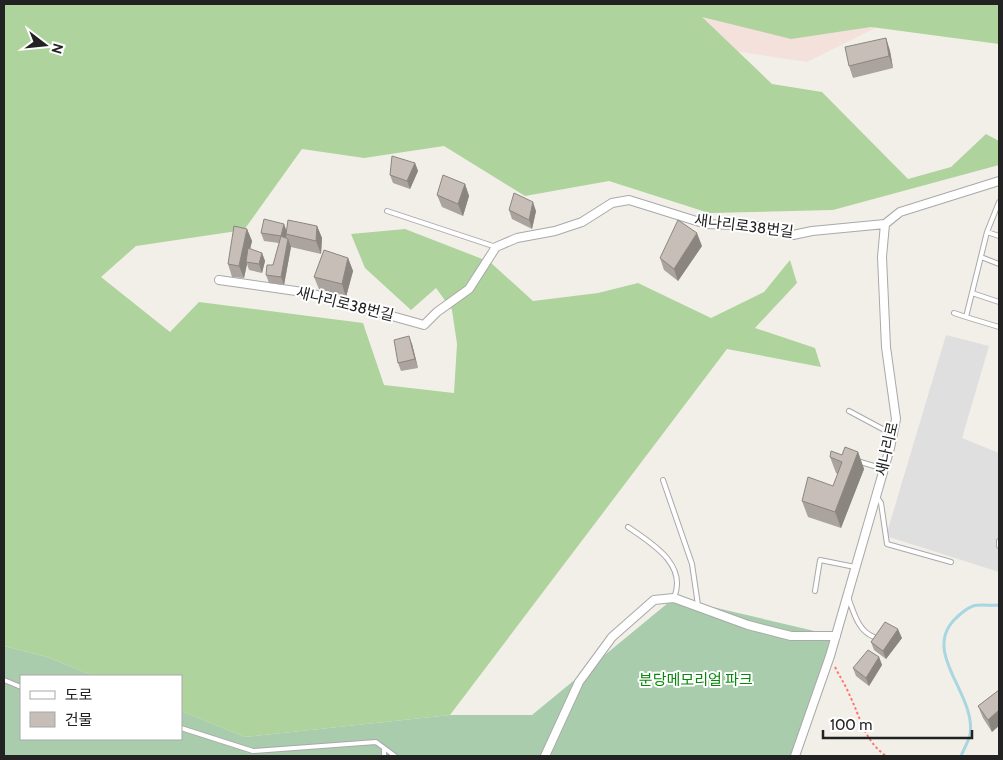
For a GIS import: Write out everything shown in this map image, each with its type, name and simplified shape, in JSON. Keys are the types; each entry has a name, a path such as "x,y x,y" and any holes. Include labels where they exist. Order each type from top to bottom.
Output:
{"street":[{"path":"885,224 900,212 999,180"},
{"name":"새나리로38번길","path":"218,280 310,293 424,325 437,312 470,289 496,247 517,238 555,231 582,222 612,203 629,200 706,224 758,226 793,235 812,231 885,224"},
{"name":"새나리로","path":"795,756 830,656 884,469 896,420 886,347 882,257 885,224"},
{"path":"545,756 579,682 612,637 654,600 674,598 698,605 748,625 791,636 836,636"}],"lane":[{"path":"966,317 987,232 999,202"},
{"path":"387,211 496,247"},
{"path":"987,232 999,236"},
{"path":"980,257 999,264"},
{"path":"972,293 999,302"},
{"path":"954,313 999,327"},
{"path":"849,411 892,434"},
{"path":"851,459 884,469"},
{"path":"663,480 692,564 698,605"},
{"path":"876,495 881,504 887,544 952,562"},
{"path":"628,527 663,552 671,564 678,588 674,598"},
{"path":"999,541 999,546"},
{"path":"814,590 820,560 855,567"},
{"path":"847,595 856,620 866,634 874,637"},
{"path":"4,680 20,687"},
{"path":"182,728 253,751 376,742 395,756"},
{"path":"384,748 384,756"}],"path":[{"path":"830,656 851,697 861,725 874,748 886,756"}],"shaded area":[{"path":"579,4 923,4 807,62 621,34"},
{"path":"946,335 989,346 962,438 999,453 999,572 886,536"}],"green space":[{"path":"4,4 999,4 999,44 871,27 791,39 702,17 772,84 822,92 908,179 951,167 986,134 999,141 999,165 833,210 709,213 609,181 525,196 444,146 364,158 302,149 244,230 136,246 101,277 170,332 199,302 363,323 384,385 454,393 457,344 452,310 436,288 411,310 365,268 351,234 405,229 490,262 533,301 598,293 638,283 711,318 764,292 790,260 797,283 755,328 815,348 821,367 727,349 450,715 245,737 182,711 182,675 92,675 47,657 4,646"},
{"name":"분당메모리얼 파크","path":"674,598 836,636 795,756 4,756 4,646 47,657 92,675 20,675 20,740 182,740 182,711 245,737 450,715 532,715"}],"building":[{"path":"886,38 889,56 849,66 845,47"},
{"path":"392,156 415,163 407,181 390,175"},
{"path":"443,175 465,184 458,204 437,195"},
{"path":"514,193 533,202 529,220 509,210"},
{"path":"264,219 284,224 281,236 261,233"},
{"path":"288,220 317,226 316,241 286,234"},
{"path":"678,220 697,233 674,269 660,258"},
{"path":"234,226 247,229 239,266 228,264"},
{"path":"281,236 288,239 281,277 266,275 267,265 273,265"},
{"path":"248,248 262,253 259,264 246,262"},
{"path":"324,250 348,258 342,284 314,277"},
{"path":"409,336 415,359 398,363 394,340"},
{"path":"845,447 858,452 835,512 802,501 808,477 833,486 842,462 830,457 831,451 842,455"},
{"path":"885,622 898,629 883,651 871,642"},
{"path":"868,650 879,657 866,678 853,668"},
{"path":"999,690 999,710 988,720 978,706"}],"waterway":[{"path":"961,756 970,735 970,720 966,705 947,661 944,647 946,633 954,620 971,607 999,605"}]}
